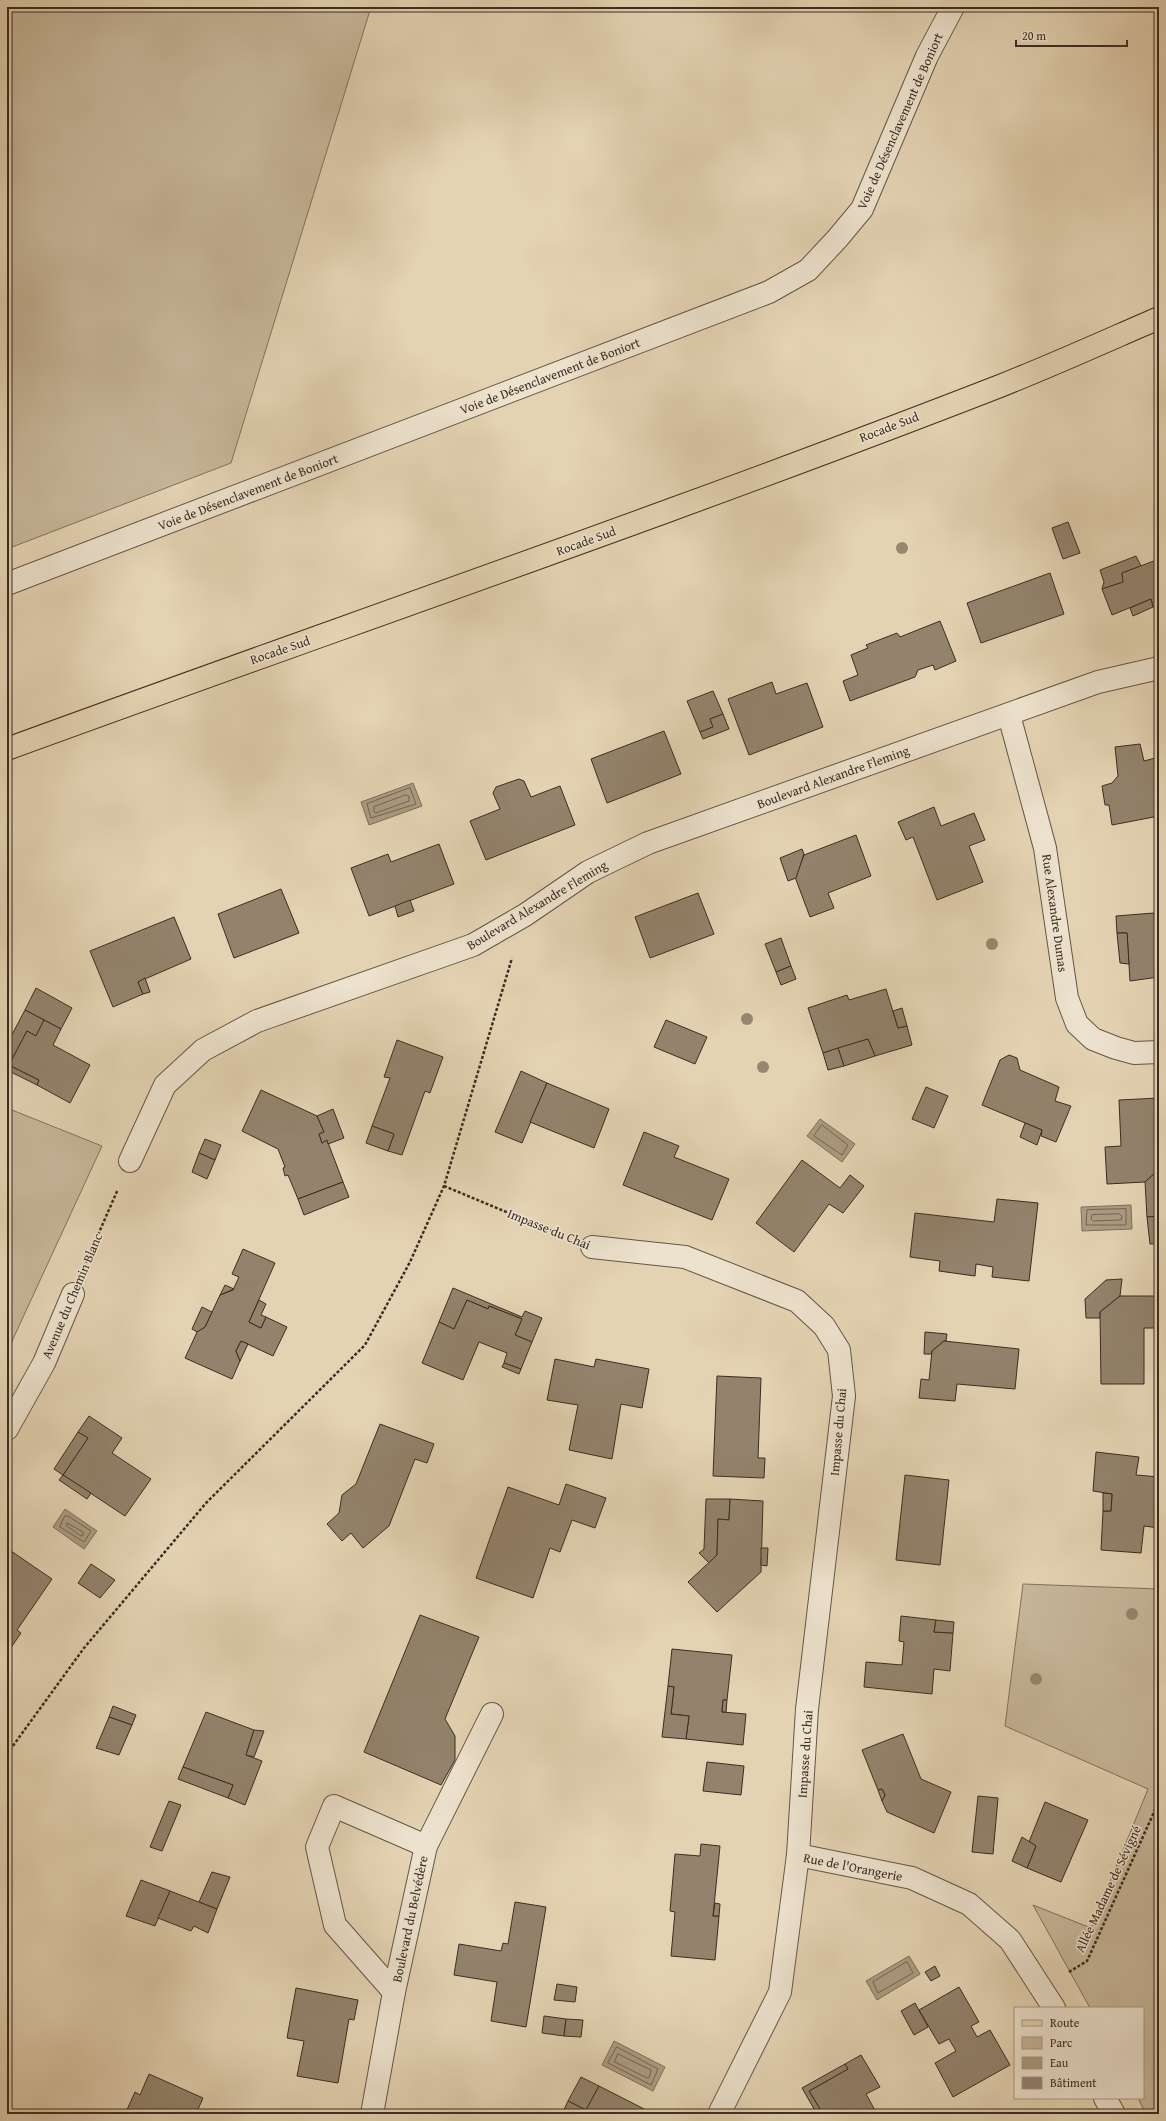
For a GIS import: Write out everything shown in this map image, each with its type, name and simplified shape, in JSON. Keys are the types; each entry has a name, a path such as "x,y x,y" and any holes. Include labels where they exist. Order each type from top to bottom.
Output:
{"main road":[{"name":"Rocade Sud","path":"7,749 555,552 972,396 1159,318"}],"street":[{"name":"Voie de Désenclavement de Boniort","path":"7,584 769,292 808,270 862,209 927,56 953,7"},
{"name":"Boulevard Alexandre Fleming","path":"130,1161 166,1085 203,1050 257,1021 474,945 525,915 588,872 648,842 1009,715 1098,682 1159,668"},
{"name":"Rue Alexandre Dumas","path":"1009,715 1045,848 1067,998 1077,1024 1093,1039 1116,1048 1134,1053 1159,1052"},
{"name":"Impasse du Chai","path":"592,1247 685,1257 797,1302 824,1326 840,1350 844,1396 807,1709 798,1855"},
{"name":"Avenue du Chemin Blanc","path":"7,1429 44,1363 72,1294"},
{"name":"Boulevard du Belvédère","path":"372,2114 394,1992 426,1846 492,1714"},
{"name":"Boulevard du Belvédère","path":"394,1992 335,1925 317,1846 334,1806 426,1846"},
{"name":"Rue de l'Orangerie","path":"719,2114 780,1992 798,1855 912,1878 969,1904 1010,1940 1053,2007"},
{"path":"1106,2099 1114,2114"}],"path":[{"path":"7,1754 84,1648 206,1503 365,1345 410,1262 444,1186 525,915"},
{"name":"Avenue du Chemin Blanc","path":"72,1294 130,1161"},
{"name":"Impasse du Chai","path":"444,1186 592,1247"},
{"name":"Allée Madame de Sévigné","path":"1043,1989 1087,1961 1159,1801"}],"green space":[{"path":"7,7 371,7 231,463 7,549"},
{"path":"7,1108 102,1146 7,1352"},
{"path":"1023,1584 1159,1589 1159,2114 1146,2114 1138,2099 1144,2099 1144,2007 1089,2007 1033,1905 1091,1928 1148,1789 1005,1726"}],"water":[{"path":"413,783 422,806 369,825 361,802"},
{"path":"820,1119 855,1144 842,1162 807,1136"},
{"path":"1131,1205 1132,1229 1082,1231 1081,1207"},
{"path":"65,1509 97,1531 84,1549 53,1527"},
{"path":"909,1956 920,1974 877,2000 866,1981"},
{"path":"614,2041 665,2067 653,2091 602,2065"}],"building":[{"path":"1068,522 1080,553 1063,559 1052,528"},
{"path":"1136,556 1141,566 1122,573 1123,582 1102,589 1104,582 1100,570"},
{"path":"1159,559 1159,605 1153,607 1151,599 1112,615 1102,589 1123,582 1122,573"},
{"path":"1050,573 1064,614 981,643 967,603"},
{"path":"1151,599 1153,607 1133,616 1130,608"},
{"path":"940,621 956,661 935,670 933,665 918,670 915,677 850,701 843,681 858,675 851,655 868,648 866,645 897,633 900,637"},
{"path":"772,682 776,694 807,683 823,727 749,755 728,699"},
{"path":"713,691 723,714 710,719 713,727 700,732 687,701"},
{"path":"723,714 729,729 703,739 700,732 713,727 710,719"},
{"path":"664,731 681,774 607,803 591,759"},
{"path":"1140,744 1144,761 1159,757 1159,775 1156,776 1159,792 1159,816 1112,825 1109,805 1105,805 1102,786 1112,783 1118,776 1115,747"},
{"path":"519,779 524,781 531,797 560,786 575,825 486,860 470,821 500,809 493,793 496,787"},
{"path":"934,807 941,826 974,813 985,840 969,846 983,882 937,900 913,837 906,840 898,822"},
{"path":"856,835 871,876 828,893 834,908 810,917 795,877 804,855"},
{"path":"439,844 454,884 369,916 351,868 388,854 391,862"},
{"path":"802,849 804,854 796,878 788,881 780,858"},
{"path":"281,889 299,933 234,958 218,914"},
{"path":"698,893 714,934 650,958 635,917"},
{"path":"410,900 414,911 398,917 395,906"},
{"path":"1154,913 1156,933 1159,932 1159,977 1130,981 1127,933 1117,933 1116,916"},
{"path":"174,917 191,959 138,982 143,994 113,1007 90,951"},
{"path":"1117,933 1127,933 1129,964 1120,963"},
{"path":"781,938 791,966 776,972 765,944"},
{"path":"791,966 796,979 781,985 776,972"},
{"path":"145,978 150,992 143,994 138,982"},
{"path":"36,988 72,1008 61,1029 25,1010"},
{"path":"886,989 898,1028 907,1026 912,1045 875,1056 868,1039 823,1053 808,1008 847,995 849,1000"},
{"path":"902,1008 907,1026 898,1028 893,1011"},
{"path":"25,1010 44,1020 36,1036 27,1031 9,1065 39,1080 37,1085 7,1070 7,1044"},
{"path":"44,1020 61,1029 53,1045 90,1065 70,1103 37,1085 39,1080 9,1065 27,1031 36,1036"},
{"path":"666,1020 707,1037 695,1064 654,1047"},
{"path":"868,1039 875,1056 844,1066 838,1048"},
{"path":"397,1040 443,1057 430,1093 425,1091 402,1155 388,1151 394,1134 372,1126 390,1078 384,1077"},
{"path":"838,1048 844,1066 828,1070 823,1053"},
{"path":"1009,1055 1017,1058 1020,1070 1059,1087 1055,1101 1071,1106 1056,1142 1041,1136 1042,1130 982,1105 1000,1060"},
{"path":"521,1071 547,1083 522,1143 495,1132"},
{"path":"547,1083 609,1109 594,1148 530,1122"},
{"path":"926,1087 948,1096 934,1128 912,1119"},
{"path":"261,1090 317,1116 324,1132 319,1134 322,1143 327,1140 343,1182 298,1199 288,1175 285,1176 283,1168 285,1167 278,1149 242,1131"},
{"path":"1159,1098 1159,1177 1155,1173 1145,1182 1107,1184 1105,1147 1121,1146 1119,1100"},
{"path":"333,1109 344,1138 328,1144 327,1140 322,1143 319,1134 324,1132 317,1116"},
{"path":"1025,1123 1042,1130 1037,1145 1020,1137"},
{"path":"372,1126 394,1134 388,1151 366,1143"},
{"path":"644,1132 679,1146 674,1157 729,1179 712,1220 623,1185"},
{"path":"205,1139 221,1145 215,1160 199,1153"},
{"path":"199,1153 215,1160 207,1179 192,1172"},
{"path":"802,1160 840,1188 850,1175 864,1186 843,1213 829,1204 794,1252 756,1223"},
{"path":"1155,1173 1159,1177 1159,1216 1147,1217 1145,1182"},
{"path":"343,1182 349,1197 304,1215 298,1199"},
{"path":"997,1199 1038,1203 1029,1281 992,1277 993,1267 976,1264 975,1276 939,1271 940,1261 910,1257 915,1213 994,1222"},
{"path":"1159,1216 1159,1244 1150,1244 1147,1217"},
{"path":"243,1249 275,1263 249,1322 261,1328 266,1317 287,1327 273,1356 241,1341 236,1351 240,1361 232,1379 185,1358 198,1330 205,1327 220,1295 233,1290 239,1277 232,1274"},
{"path":"1122,1279 1120,1296 1100,1312 1100,1318 1086,1318 1085,1299 1106,1280"},
{"path":"225,1285 234,1289 220,1295"},
{"path":"453,1288 522,1317 525,1311 542,1318 532,1342 515,1335 522,1319 489,1306 488,1309 467,1300 454,1329 439,1322"},
{"path":"1120,1296 1159,1296 1159,1328 1144,1328 1144,1384 1101,1384 1100,1312"},
{"path":"259,1300 266,1304 261,1315 266,1317 261,1328 249,1322"},
{"path":"467,1300 488,1309 489,1306 522,1319 515,1335 532,1342 521,1369 504,1363 507,1353 479,1342 463,1380 422,1363 439,1322 454,1329"},
{"path":"202,1307 212,1312 205,1327 197,1332 192,1329"},
{"path":"925,1332 947,1334 946,1341 932,1351 932,1354 924,1354"},
{"path":"241,1341 248,1344 240,1361 236,1351"},
{"path":"944,1341 1019,1349 1015,1389 957,1384 955,1401 919,1398 921,1379 929,1380 932,1351"},
{"path":"555,1359 594,1367 596,1359 649,1369 642,1408 621,1404 612,1459 569,1450 578,1405 547,1400"},
{"path":"504,1363 521,1369 519,1374 502,1367"},
{"path":"717,1376 761,1378 758,1458 765,1458 764,1478 713,1476"},
{"path":"89,1416 122,1438 112,1453 151,1479 125,1516 63,1475 88,1438 78,1432"},
{"path":"380,1424 434,1444 427,1463 415,1459 389,1526 363,1548 351,1533 342,1541 327,1524 339,1513 342,1495 356,1484"},
{"path":"78,1432 88,1438 63,1475 54,1469"},
{"path":"1096,1452 1139,1457 1136,1475 1159,1477 1159,1528 1144,1526 1141,1553 1101,1550 1103,1511 1111,1511 1112,1494 1093,1491"},
{"path":"63,1475 91,1493 87,1499 59,1480"},
{"path":"905,1475 949,1480 940,1565 896,1560"},
{"path":"566,1484 606,1498 595,1528 572,1520 560,1552 550,1548 533,1598 476,1578 508,1487 559,1505"},
{"path":"1103,1493 1112,1494 1111,1511 1103,1511"},
{"path":"706,1499 730,1499 729,1520 718,1519 717,1555 709,1563 699,1553 704,1549"},
{"path":"730,1499 763,1501 761,1572 717,1612 688,1582 717,1555 718,1519 729,1520"},
{"path":"761,1548 768,1548 767,1566 761,1565"},
{"path":"11,1551 52,1579 17,1630 21,1633 10,1649 7,1647 7,1557"},
{"path":"91,1564 115,1580 100,1598 78,1583"},
{"path":"420,1615 479,1637 445,1719 455,1736 455,1760 441,1785 364,1752"},
{"path":"901,1616 936,1620 934,1632 953,1633 950,1671 934,1669 932,1694 864,1687 866,1662 902,1665 904,1642 899,1641"},
{"path":"936,1620 954,1622 953,1633 934,1632"},
{"path":"672,1649 732,1655 727,1700 723,1700 722,1712 746,1714 743,1745 686,1739 689,1716 671,1714 674,1687 668,1686"},
{"path":"668,1686 674,1687 671,1714 689,1716 686,1739 662,1737"},
{"path":"723,1700 727,1700 726,1712 722,1712"},
{"path":"113,1706 136,1715 132,1725 109,1717"},
{"path":"206,1712 254,1730 246,1755 262,1761 245,1805 228,1798 233,1785 183,1767"},
{"path":"109,1717 132,1725 119,1755 96,1748"},
{"path":"254,1730 264,1731 254,1757 246,1755"},
{"path":"903,1734 921,1779 951,1792 934,1833 887,1812 882,1801 885,1795 882,1789 878,1790 862,1750"},
{"path":"707,1762 744,1766 741,1795 703,1791"},
{"path":"183,1767 233,1785 228,1798 178,1779"},
{"path":"882,1789 885,1795 882,1801 878,1790"},
{"path":"978,1796 998,1798 993,1854 972,1852"},
{"path":"169,1801 181,1805 162,1851 150,1847"},
{"path":"1045,1802 1088,1820 1061,1882 1027,1868 1036,1846 1029,1842"},
{"path":"1022,1837 1036,1846 1027,1868 1012,1861"},
{"path":"701,1844 720,1846 713,1916 719,1916 715,1960 671,1956 675,1912 670,1911 675,1854 700,1856"},
{"path":"212,1872 230,1877 217,1909 199,1902"},
{"path":"141,1880 170,1891 155,1926 126,1916"},
{"path":"170,1891 217,1909 208,1933 194,1926 191,1931 158,1918"},
{"path":"515,1902 546,1907 526,2027 491,2021 497,1982 454,1975 459,1944 501,1951 503,1943 508,1944"},
{"path":"715,1903 720,1904 719,1916 713,1916"},
{"path":"935,1966 940,1976 931,1981 925,1972"},
{"path":"557,1984 577,1987 575,2002 554,2000"},
{"path":"959,1987 979,2022 971,2026 977,2037 990,2030 1010,2065 953,2097 935,2063 956,2051 949,2039 939,2044 919,2010"},
{"path":"296,1988 358,2000 354,2020 349,2019 338,2083 297,2076 304,2041 287,2038"},
{"path":"915,2003 928,2027 914,2035 901,2011"},
{"path":"544,2016 566,2019 564,2036 542,2033"},
{"path":"566,2019 583,2020 581,2037 564,2036"},
{"path":"861,2055 880,2087 866,2094 877,2114 823,2114 809,2091 848,2069 845,2064"},
{"path":"845,2064 848,2069 809,2091 823,2114 817,2114 802,2088"},
{"path":"149,2074 203,2098 196,2114 125,2114 135,2092 140,2095"},
{"path":"581,2077 599,2086 586,2110 568,2101"},
{"path":"599,2086 652,2113 562,2114 568,2101 586,2110"}]}
